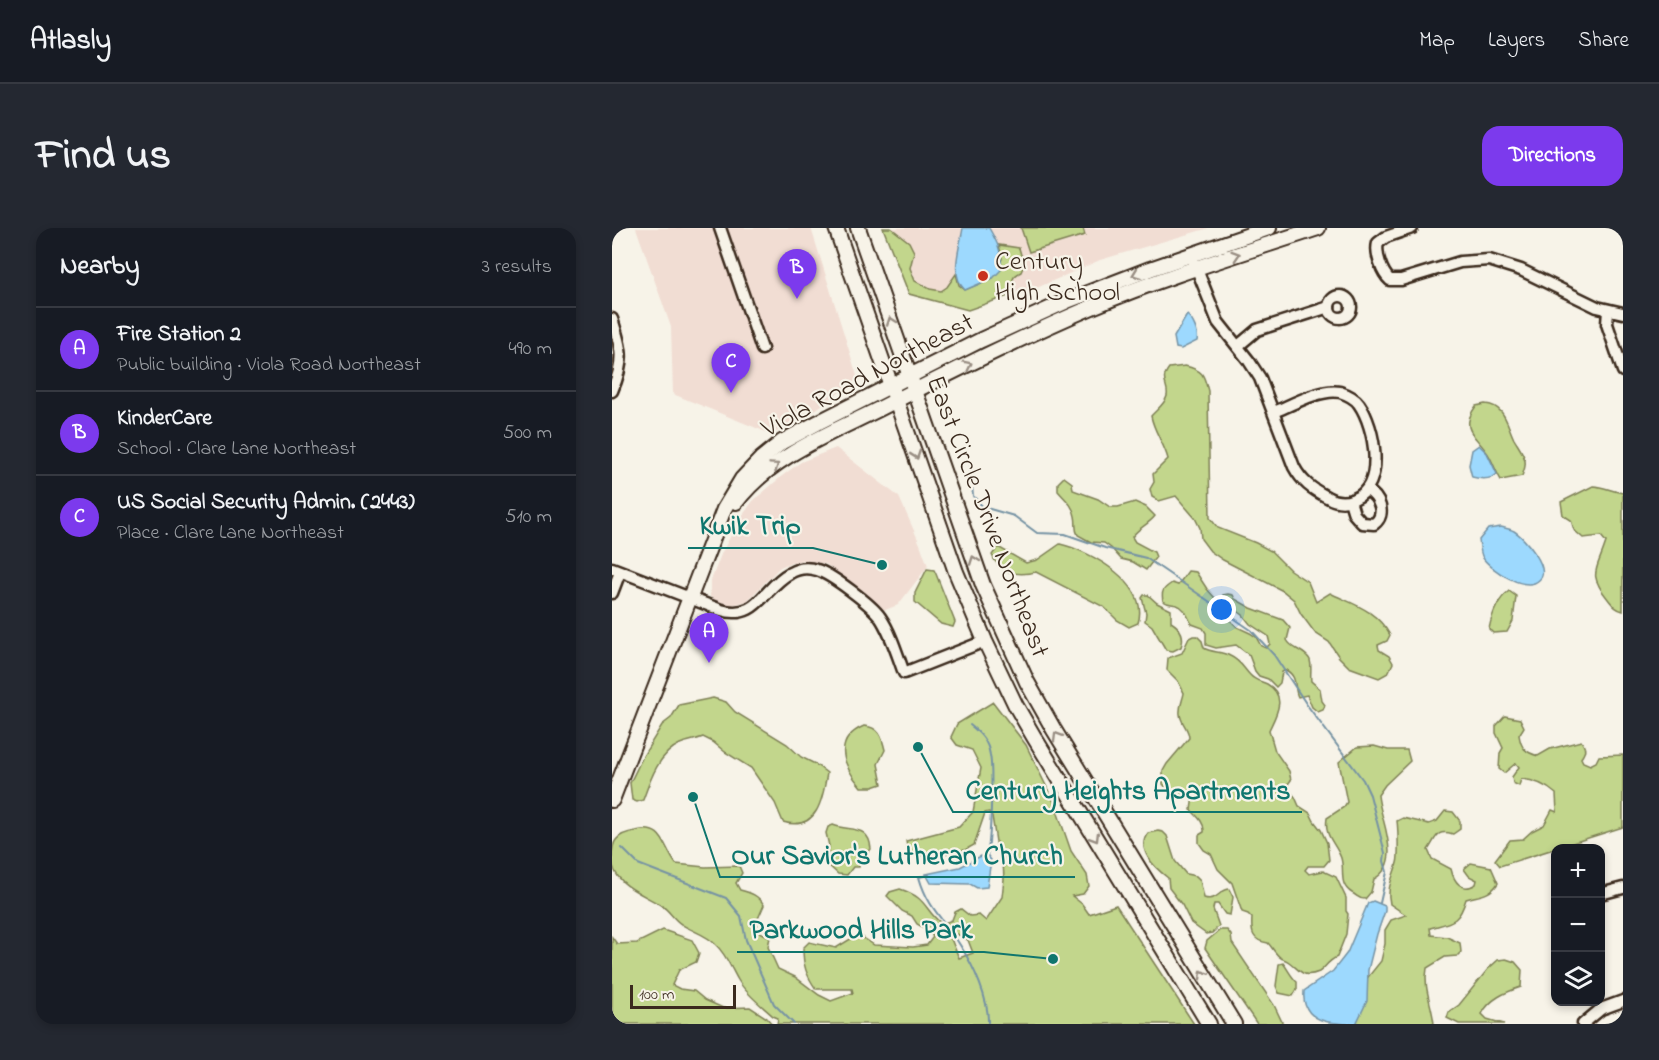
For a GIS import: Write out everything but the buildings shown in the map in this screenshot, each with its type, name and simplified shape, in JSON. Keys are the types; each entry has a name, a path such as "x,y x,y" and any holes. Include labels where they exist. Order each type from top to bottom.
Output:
{"main road":[{"name":"East Circle Drive Northeast","path":"836,228 956,572 985,641 1016,706 1034,737 1209,1024"},
{"name":"East Circle Drive Northeast","path":"858,228 983,585 1027,682 1060,740 1234,1024"},
{"name":"Viola Road Northeast","path":"612,800 724,508 742,479 770,451 819,422 1004,329 1067,301 1269,228"},
{"name":"Viola Road Northeast","path":"720,522 747,488 775,465 915,390 1092,307 1318,228"}],"street":[{"path":"720,228 762,349"},
{"path":"1412,228 1386,237 1378,243 1377,253 1384,273 1390,280 1401,280 1468,261 1489,260 1513,267 1608,310 1623,313"},
{"path":"1191,255 1218,321 1260,378 1300,479 1310,488 1341,502 1350,501 1367,490 1372,480 1375,449 1359,404 1351,397 1338,392 1328,393 1313,396 1274,412"},
{"path":"1238,346 1250,334 1263,327 1329,307"},
{"path":"1608,310 1607,324 1623,371"},
{"path":"612,319 622,352 612,391"},
{"path":"1350,501 1354,514 1362,523 1374,524 1380,517 1381,509 1378,500 1367,490"},
{"path":"612,593 616,570 728,612 742,612 755,605 791,572 811,568 827,575 873,609 887,630 904,672 985,641"},
{"path":"1605,893 1623,888"},
{"path":"1582,1024 1600,1009 1623,1001"}],"shaded area":[{"path":"636,228 811,228 858,379 808,415 771,434 673,394 671,327"},
{"name":"Century High School","path":"883,228 1209,228 1100,260 1023,294 1019,292 968,310 909,294"},
{"path":"836,448 899,497 920,544 928,566 898,605 885,610 826,564 804,560 780,567 747,601 733,605 710,597 710,583 722,552 753,501 801,462"}],"green space":[{"path":"883,228 891,228 909,242 914,252 910,268 915,281 930,289 941,291 947,287 956,274 959,285 965,290 993,278 1002,259 999,245 1019,248 1024,265 1021,272 1013,278 1014,294 968,310 909,294"},
{"path":"1021,228 1083,228 1085,235 1029,252"},
{"path":"1185,366 1196,369 1202,374 1208,391 1210,518 1218,528 1271,551 1290,570 1308,582 1316,602 1330,593 1364,609 1378,620 1390,635 1387,641 1378,645 1379,650 1389,656 1393,663 1388,673 1379,678 1349,667 1329,642 1315,633 1294,600 1283,591 1210,551 1201,539 1200,528 1195,518 1176,496 1159,501 1152,497 1150,489 1154,482 1153,474 1168,459 1151,416 1166,399 1164,379 1166,372 1169,368"},
{"path":"1492,405 1501,412 1522,452 1525,467 1522,476 1501,480 1488,454 1471,432 1469,421 1471,414 1476,406"},
{"path":"1064,477 1072,483 1073,490 1098,499 1110,507 1135,502 1146,507 1155,516 1132,537 1135,542 1154,552 1156,557 1146,570 1133,562 1121,559 1104,543 1091,542 1078,535 1072,509 1058,491 1058,483"},
{"path":"1593,486 1623,493 1623,611 1616,608 1608,599 1596,577 1597,566 1606,542 1601,536 1583,538 1574,530 1571,520 1563,515 1561,502"},
{"path":"1060,544 1101,562 1127,583 1135,595 1139,609 1138,623 1129,627 1117,620 1104,607 1036,572 1023,574 1004,570 992,555 998,547 1026,563 1037,560"},
{"path":"927,569 934,570 936,574 955,622 953,627 941,624 915,602 915,593"},
{"path":"1188,571 1196,572 1223,607 1229,619 1237,627 1256,637 1261,646 1266,648 1270,644 1268,636 1222,600 1223,595 1233,595 1235,599 1251,608 1283,620 1290,628 1287,640 1289,643 1310,660 1311,681 1320,689 1325,705 1323,710 1318,712 1312,707 1307,695 1298,697 1293,676 1286,670 1282,672 1280,683 1276,687 1268,679 1259,676 1249,655 1236,645 1216,648 1206,645 1206,633 1203,628 1192,624 1180,606 1163,601 1165,589 1172,583 1178,585"},
{"path":"1509,591 1516,596 1513,621 1507,632 1493,633 1489,629 1493,613 1498,603"},
{"path":"1148,595 1171,610 1171,622 1180,630 1182,636 1181,647 1173,651 1166,650 1152,626 1145,621 1146,613 1142,598"},
{"path":"1197,636 1202,641 1204,648 1234,658 1252,677 1267,684 1277,694 1278,706 1269,730 1275,751 1289,771 1291,780 1288,789 1299,806 1310,813 1327,843 1329,860 1324,866 1308,866 1305,870 1309,874 1323,871 1336,877 1346,898 1348,914 1346,934 1337,957 1319,972 1309,975 1302,973 1279,956 1268,943 1256,938 1252,932 1252,918 1242,912 1232,883 1218,869 1211,854 1199,843 1199,835 1204,832 1204,829 1191,810 1194,790 1191,789 1180,795 1163,784 1163,771 1189,738 1180,714 1184,693 1178,681 1167,670 1168,658 1182,653 1189,638"},
{"path":"713,698 726,702 735,712 787,744 801,757 827,773 820,803 811,818 794,824 783,822 775,803 751,768 703,737 680,744 666,754 656,768 643,800 637,802 632,800 630,783 662,725 671,718 679,705"},
{"path":"993,702 1026,745 1054,802 1071,851 1087,875 1089,886 1083,894 1072,896 1089,914 1116,905 1194,1024 777,1024 778,1018 745,990 723,953 712,941 681,924 664,908 623,882 613,867 612,849 618,838 628,833 645,830 652,831 662,838 676,864 705,867 739,866 742,873 736,883 740,890 754,895 764,905 757,921 758,931 770,937 768,947 778,969 795,977 831,1001 853,993 852,989 816,989 807,974 804,960 803,948 809,942 836,948 852,938 862,937 874,945 913,947 927,945 933,937 928,930 917,924 912,916 902,911 887,896 890,892 900,889 921,900 942,924 952,920 955,912 961,909 970,916 979,915 986,921 1002,897 1003,861 997,848 992,816 989,812 985,813 974,845 965,850 926,857 908,852 906,841 959,827 973,812 981,768 972,750 957,745 951,737 957,724","holes":["957,934 968,940 973,953 959,958 951,939"]},
{"path":"1505,716 1520,719 1524,727 1519,735 1522,746 1538,756 1550,749 1581,741 1585,750 1581,758 1583,762 1590,765 1596,762 1599,756 1623,755 1623,827 1569,844 1551,844 1551,850 1500,866 1495,860 1510,840 1523,839 1544,825 1552,810 1557,812 1556,794 1548,788 1521,779 1519,786 1513,783 1512,777 1519,767 1516,763 1504,773 1499,769 1500,753 1503,748 1496,733 1496,726"},
{"path":"864,726 873,728 879,734 885,750 878,764 882,784 873,787 861,787 849,771 844,754 844,746 848,738"},
{"path":"1374,746 1388,750 1407,750 1410,761 1378,795 1388,840 1388,862 1383,872 1374,879 1371,892 1363,899 1345,886 1341,858 1326,825 1327,818 1344,807 1347,802 1339,762 1357,747"},
{"path":"1445,811 1453,812 1460,821 1460,829 1453,834 1440,833 1437,835 1428,850 1432,859 1451,869 1454,878 1463,887 1476,884 1477,880 1469,876 1464,869 1471,863 1491,867 1498,883 1488,893 1466,899 1461,913 1454,920 1430,928 1431,935 1447,937 1460,943 1461,952 1457,956 1445,957 1427,968 1427,989 1434,1024 1350,1024 1364,982 1381,961 1385,930 1391,920 1406,915 1390,904 1389,898 1389,888 1398,860 1397,821 1403,818 1429,824 1437,821"},
{"path":"833,825 863,832 869,841 871,849 859,862 859,867 853,867 847,875 838,874 827,864 829,846 826,833 828,827"},
{"path":"1158,831 1167,836 1175,861 1186,874 1196,876 1200,880 1204,898 1215,897 1229,889 1233,897 1230,915 1225,914 1218,904 1214,904 1213,909 1219,926 1212,933 1206,934 1191,923 1182,905 1169,888 1168,878 1148,858 1145,852 1145,839 1148,833"},
{"path":"663,930 692,940 699,953 696,962 679,970 672,985 694,991 705,1000 723,1008 750,1007 772,1024 612,1024 612,937 617,944 637,943"},
{"path":"1220,930 1227,930 1231,935 1232,943 1274,1005 1283,1024 1257,1024 1205,948 1207,941"},
{"path":"1506,959 1515,962 1522,970 1521,987 1493,1000 1482,1014 1487,1019 1504,1024 1459,1024 1447,1018 1449,1012 1459,1005 1488,969 1498,960"},
{"path":"1283,963 1297,982 1297,989 1293,996 1279,993 1276,986 1279,964"}],"water":[{"path":"963,228 989,228 999,248 1001,258 1001,270 993,278 965,290 960,284 957,269"},
{"path":"1187,315 1195,327 1197,341 1181,349 1176,348 1174,337"},
{"path":"1479,445 1487,453 1497,474 1492,477 1482,479 1472,477 1469,465 1472,450"},
{"path":"1501,527 1512,530 1530,546 1542,569 1539,580 1526,584 1518,582 1501,574 1483,558 1479,540 1488,529"},
{"path":"981,856 988,856 991,860 987,887 931,883 926,874 960,867"},
{"path":"1373,901 1385,906 1385,911 1368,970 1367,1001 1356,1024 1320,1020 1307,1010 1304,991 1333,971 1347,953 1368,903"}],"waterway":[{"path":"970,467 973,496 983,507 1014,516 1037,533 1065,534 1105,548 1146,558 1251,630 1274,655 1307,705 1363,780 1370,795 1385,853 1384,861 1387,872 1380,903"},
{"path":"970,725 983,738 990,755 991,808 986,858"},
{"path":"622,848 638,864 726,898 741,916 746,940 774,1004 794,1024"},
{"path":"929,875 919,877 923,888 932,906 960,945 975,973 986,1004 988,1024"}],"place":[{"name":"Century High School","path":"983,276"},
{"name":"KinderCare","path":"797,299"},
{"name":"US Social Security Admin. (2443)","path":"731,393"},
{"name":"Kwik Trip","path":"882,565"},
{"name":"Fire Station 2","path":"709,663"},
{"name":"Century Heights Apartments","path":"918,747"},
{"name":"Our Savior's Lutheran Church","path":"693,797"},
{"name":"Parkwood Hills Park","path":"1053,959"}]}
